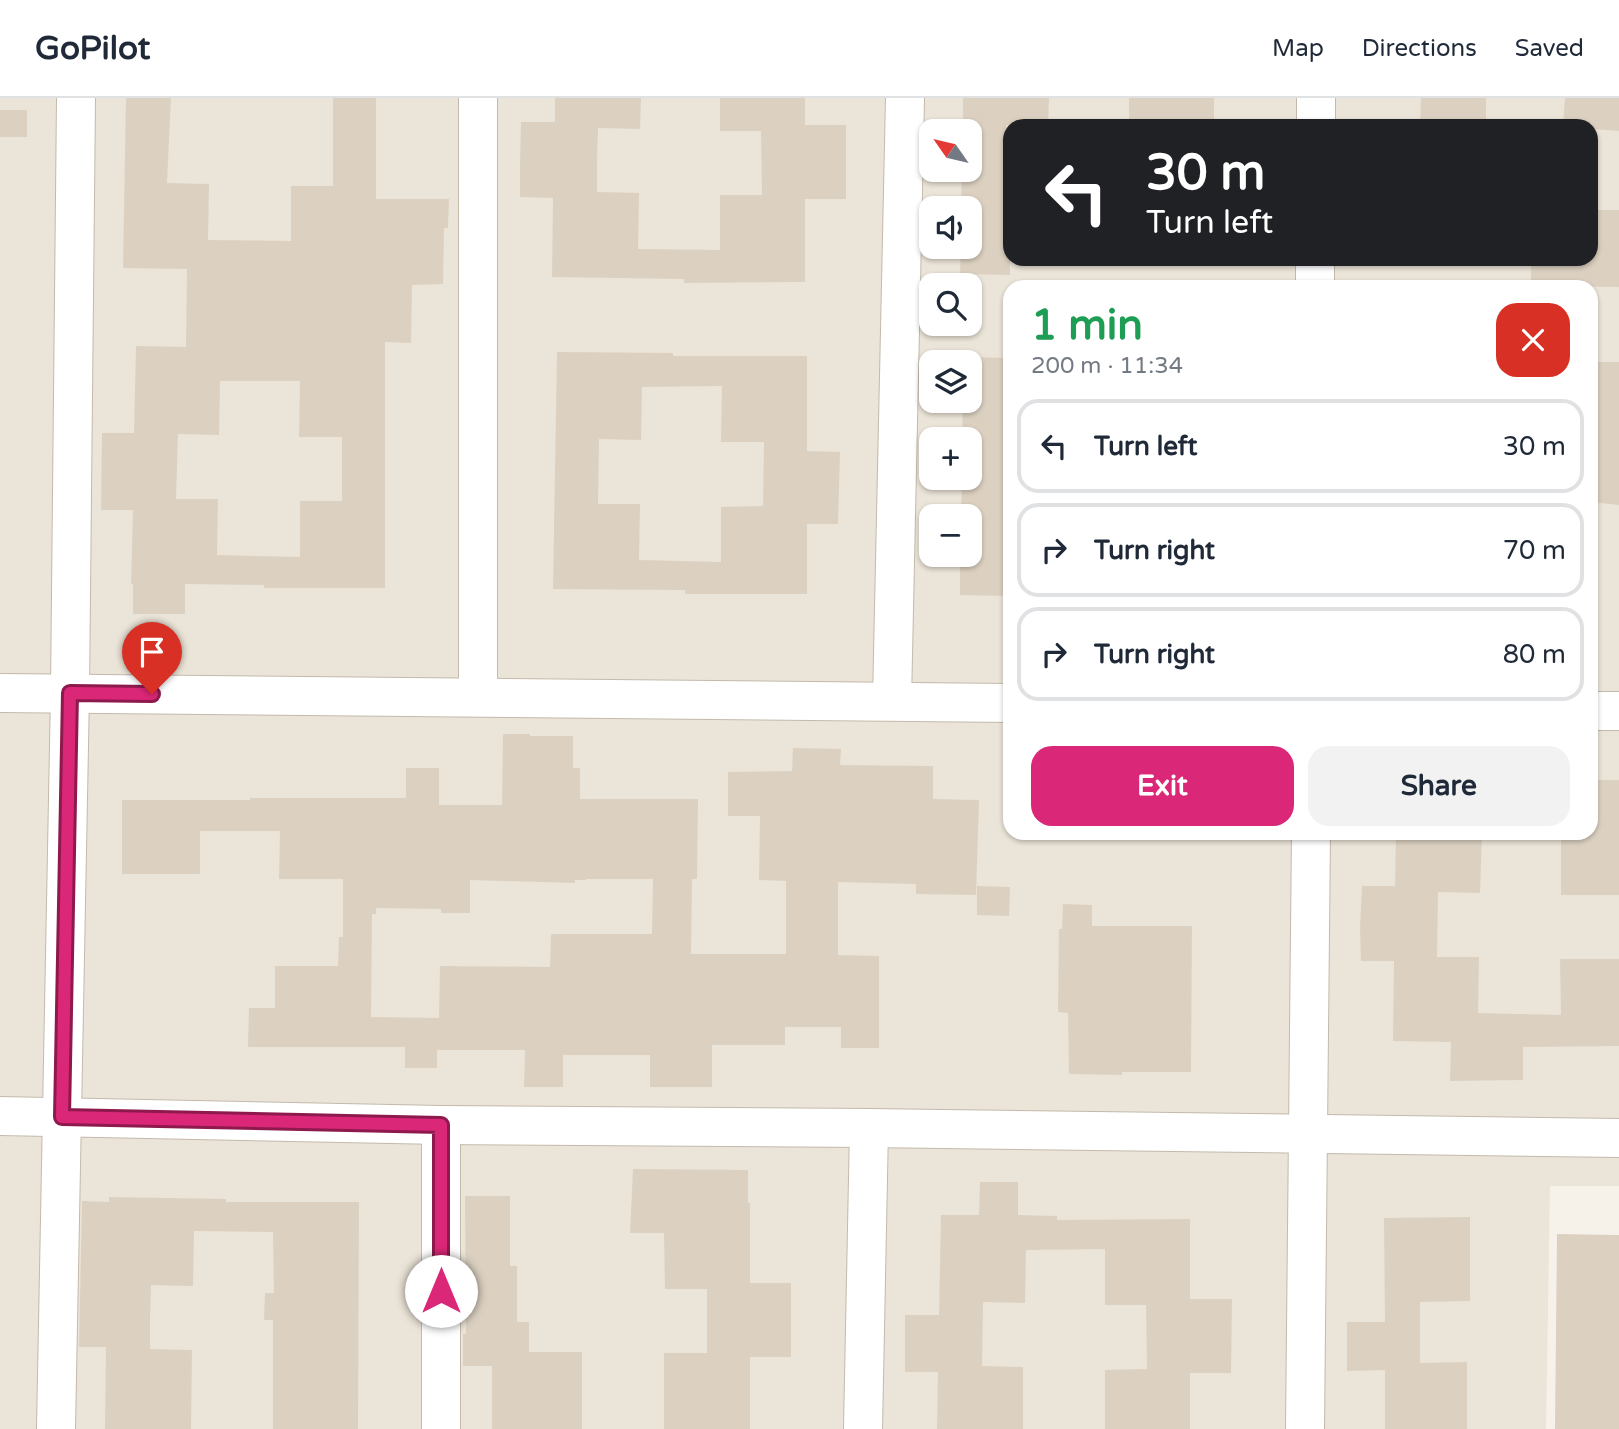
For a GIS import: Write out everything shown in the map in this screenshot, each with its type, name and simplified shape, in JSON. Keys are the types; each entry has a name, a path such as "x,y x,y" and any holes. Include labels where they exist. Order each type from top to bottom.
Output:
{"street":[{"path":"56,1429 70,693 76,98"},
{"path":"478,98 478,697"},
{"path":"892,701 905,98"},
{"path":"1316,98 1316,119"},
{"path":"0,693 1003,703"},
{"path":"1598,711 1619,711"},
{"path":"1305,1429 1311,840"},
{"path":"0,1116 441,1125 1619,1139"},
{"path":"441,1125 441,1429"},
{"path":"863,1429 869,1128"}],"shaded area":[{"path":"0,98 1619,98 1619,1186 1550,1186 1546,1429 0,1429"}],"building":[{"path":"126,98 171,98 167,183 209,184 208,240 291,241 291,186 333,186 333,98 376,98 376,199 449,199 448,228 444,228 443,284 412,285 411,343 385,342 385,588 264,588 264,585 185,584 185,614 133,614 133,510 101,510 102,433 134,433 136,346 186,347 187,269 123,268","holes":["220,381 300,381 299,437 342,437 342,501 300,501 300,557 217,555 218,499 176,499 178,434 219,435"]},
{"path":"555,98 641,98 640,129 598,128 597,161 597,192 639,193 638,249 720,250 720,195 762,195 761,131 720,131 720,98 805,98 805,125 846,125 846,199 805,199 805,282 684,283 684,279 552,277 553,198 520,197 520,166 521,122 555,122"},
{"path":"963,98 1049,98 1048,119 1003,119 1003,266 1010,266 1010,275 960,273 961,259 982,259 982,196 961,196 962,182 982,182 982,119 963,119"},
{"path":"1129,98 1214,98 1214,119 1129,119"},
{"path":"1421,98 1486,98 1486,119 1420,119"},
{"path":"1565,98 1619,98 1619,131 1598,130 1598,119 1564,119"},
{"path":"0,110 27,110 27,137 0,137"},
{"path":"1598,210 1619,210 1619,287 1598,287 1598,280 1531,280 1531,266 1598,266"},
{"path":"557,352 673,353 673,356 807,356 807,451 840,452 838,524 807,524 807,594 685,594 685,590 553,589","holes":["722,386 721,442 764,442 763,506 721,507 721,562 639,560 640,504 598,504 599,439 641,440 642,387"]},
{"path":"982,357 1003,358 1003,596 960,595 960,567 982,567 982,504 961,504 962,490 982,490 982,427 962,427 963,413 982,413"},
{"path":"1598,362 1619,362 1619,505 1598,503"},
{"path":"503,734 573,736 573,768 580,768 580,799 698,799 697,879 692,879 691,954 786,954 786,881 759,880 760,816 728,816 728,772 792,771 793,748 841,749 840,765 933,766 933,799 979,800 976,895 916,894 916,884 838,882 838,955 879,956 879,1048 841,1048 841,1027 785,1027 785,1045 712,1045 712,1087 650,1087 650,1055 563,1055 563,1087 524,1087 525,1050 437,1050 437,1068 405,1068 405,1047 248,1047 249,1008 275,1008 275,966 338,966 339,937 343,937 343,879 279,879 280,831 200,831 200,874 122,874 122,800 406,798 406,768 439,768 439,805 502,805","holes":["586,879 653,879 652,934 551,934 550,967 440,966 439,1018 371,1017 372,914 376,914 376,908 441,909 441,913 470,913 470,880 575,883 575,880"]},
{"path":"1598,780 1619,780 1619,895 1561,895 1561,840 1598,840"},
{"path":"1396,840 1482,840 1480,893 1438,892 1437,957 1479,957 1478,1013 1561,1015 1560,959 1619,959 1619,1046 1523,1047 1523,1080 1450,1081 1451,1042 1393,1041 1394,961 1361,961 1360,929 1362,886 1395,886"},
{"path":"977,886 1010,887 1009,916 977,915"},
{"path":"1063,904 1092,905 1092,926 1192,926 1191,1072 1069,1074 1068,1013 1058,1012 1059,929 1062,929"},
{"path":"633,1169 748,1170 750,1283 791,1283 791,1357 750,1357 750,1429 664,1429 664,1353 707,1353 707,1289 665,1289 664,1233 630,1233"},
{"path":"980,1182 1018,1182 1018,1215 1057,1216 1057,1220 1190,1219 1190,1299 1232,1299 1231,1373 1190,1373 1190,1429 1105,1429 1105,1370 1147,1369 1146,1305 1105,1305 1105,1249 1026,1250 1025,1303 983,1302 982,1366 1023,1367 1023,1429 937,1429 938,1372 905,1372 905,1315 939,1315 941,1215 979,1215"},
{"path":"465,1196 510,1196 510,1266 517,1266 517,1322 529,1322 529,1352 582,1352 582,1429 492,1429 492,1366 463,1366 463,1334 466,1334"},
{"path":"109,1197 226,1199 226,1202 359,1202 358,1429 273,1429 273,1320 264,1320 265,1293 274,1293 273,1232 194,1231 193,1286 151,1285 150,1318 150,1349 192,1350 191,1429 105,1429 106,1347 79,1347 82,1201 109,1202"},
{"path":"1470,1217 1470,1301 1420,1302 1420,1363 1467,1362 1467,1429 1385,1429 1385,1370 1347,1371 1347,1322 1385,1322 1384,1218"},
{"path":"1557,1234 1619,1235 1619,1429 1555,1429"}],"route":[{"path":"152,694 70,693 62,1117 441,1125 441,1291"}]}
